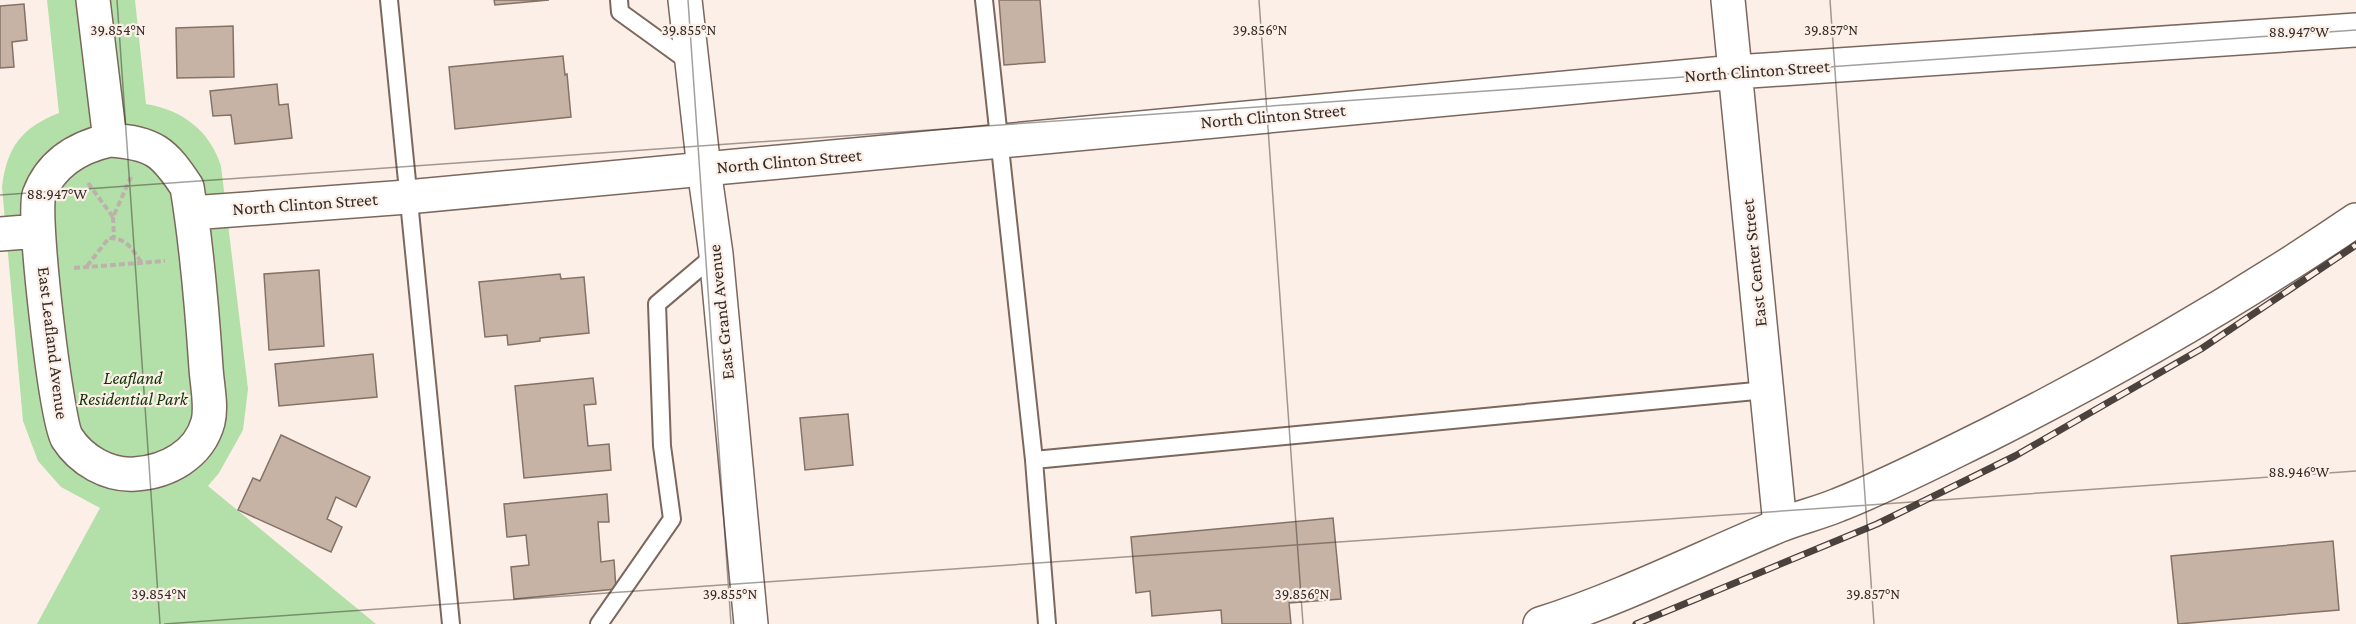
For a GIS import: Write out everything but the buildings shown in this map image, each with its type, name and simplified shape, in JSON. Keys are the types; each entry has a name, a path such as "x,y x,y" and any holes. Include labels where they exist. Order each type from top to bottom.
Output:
{"street":[{"path":"93,0 110,140"},
{"name":"East Grand Avenue","path":"685,0 716,254 752,624"},
{"name":"East Center Street","path":"1728,0 1780,525"},
{"name":"North Clinton Street","path":"191,213 407,197 1735,72 2356,30"},
{"name":"East Leafland Avenue","path":"110,140 131,142 157,151 174,167 187,187 205,343 208,422 197,445 182,459 161,470 143,474 111,472 79,453 65,435 50,347 38,231 38,197 47,178 64,159 81,148 110,140"},
{"path":"1540,624 1577,612 1780,525 1838,506 1933,462 2055,401 2171,337 2300,258 2356,220"},
{"path":"0,234 38,231"}],"lane":[{"path":"389,0 451,624"},
{"path":"619,0 620,12 692,65"},
{"path":"984,0 1034,460 1047,624"},
{"path":"598,624 672,519 662,446 657,304 716,254"},
{"path":"1034,460 1766,390"}],"path":[{"path":"114,238 113,217 132,176"},
{"path":"86,180 113,217"},
{"path":"87,267 109,238 121,238 141,262"},
{"path":"43,270 196,258"}],"green space":[{"name":"Leafland Residential Park","path":"47,0 135,0 146,104 172,111 193,124 210,142 221,166 248,389 243,430 219,473 208,486 376,624 37,624 100,508 61,487 38,461 23,421 2,187 8,161 18,141 35,125 59,113"}],"railway":[{"path":"1636,624 1877,524 2015,456 2201,349 2356,245"}]}
